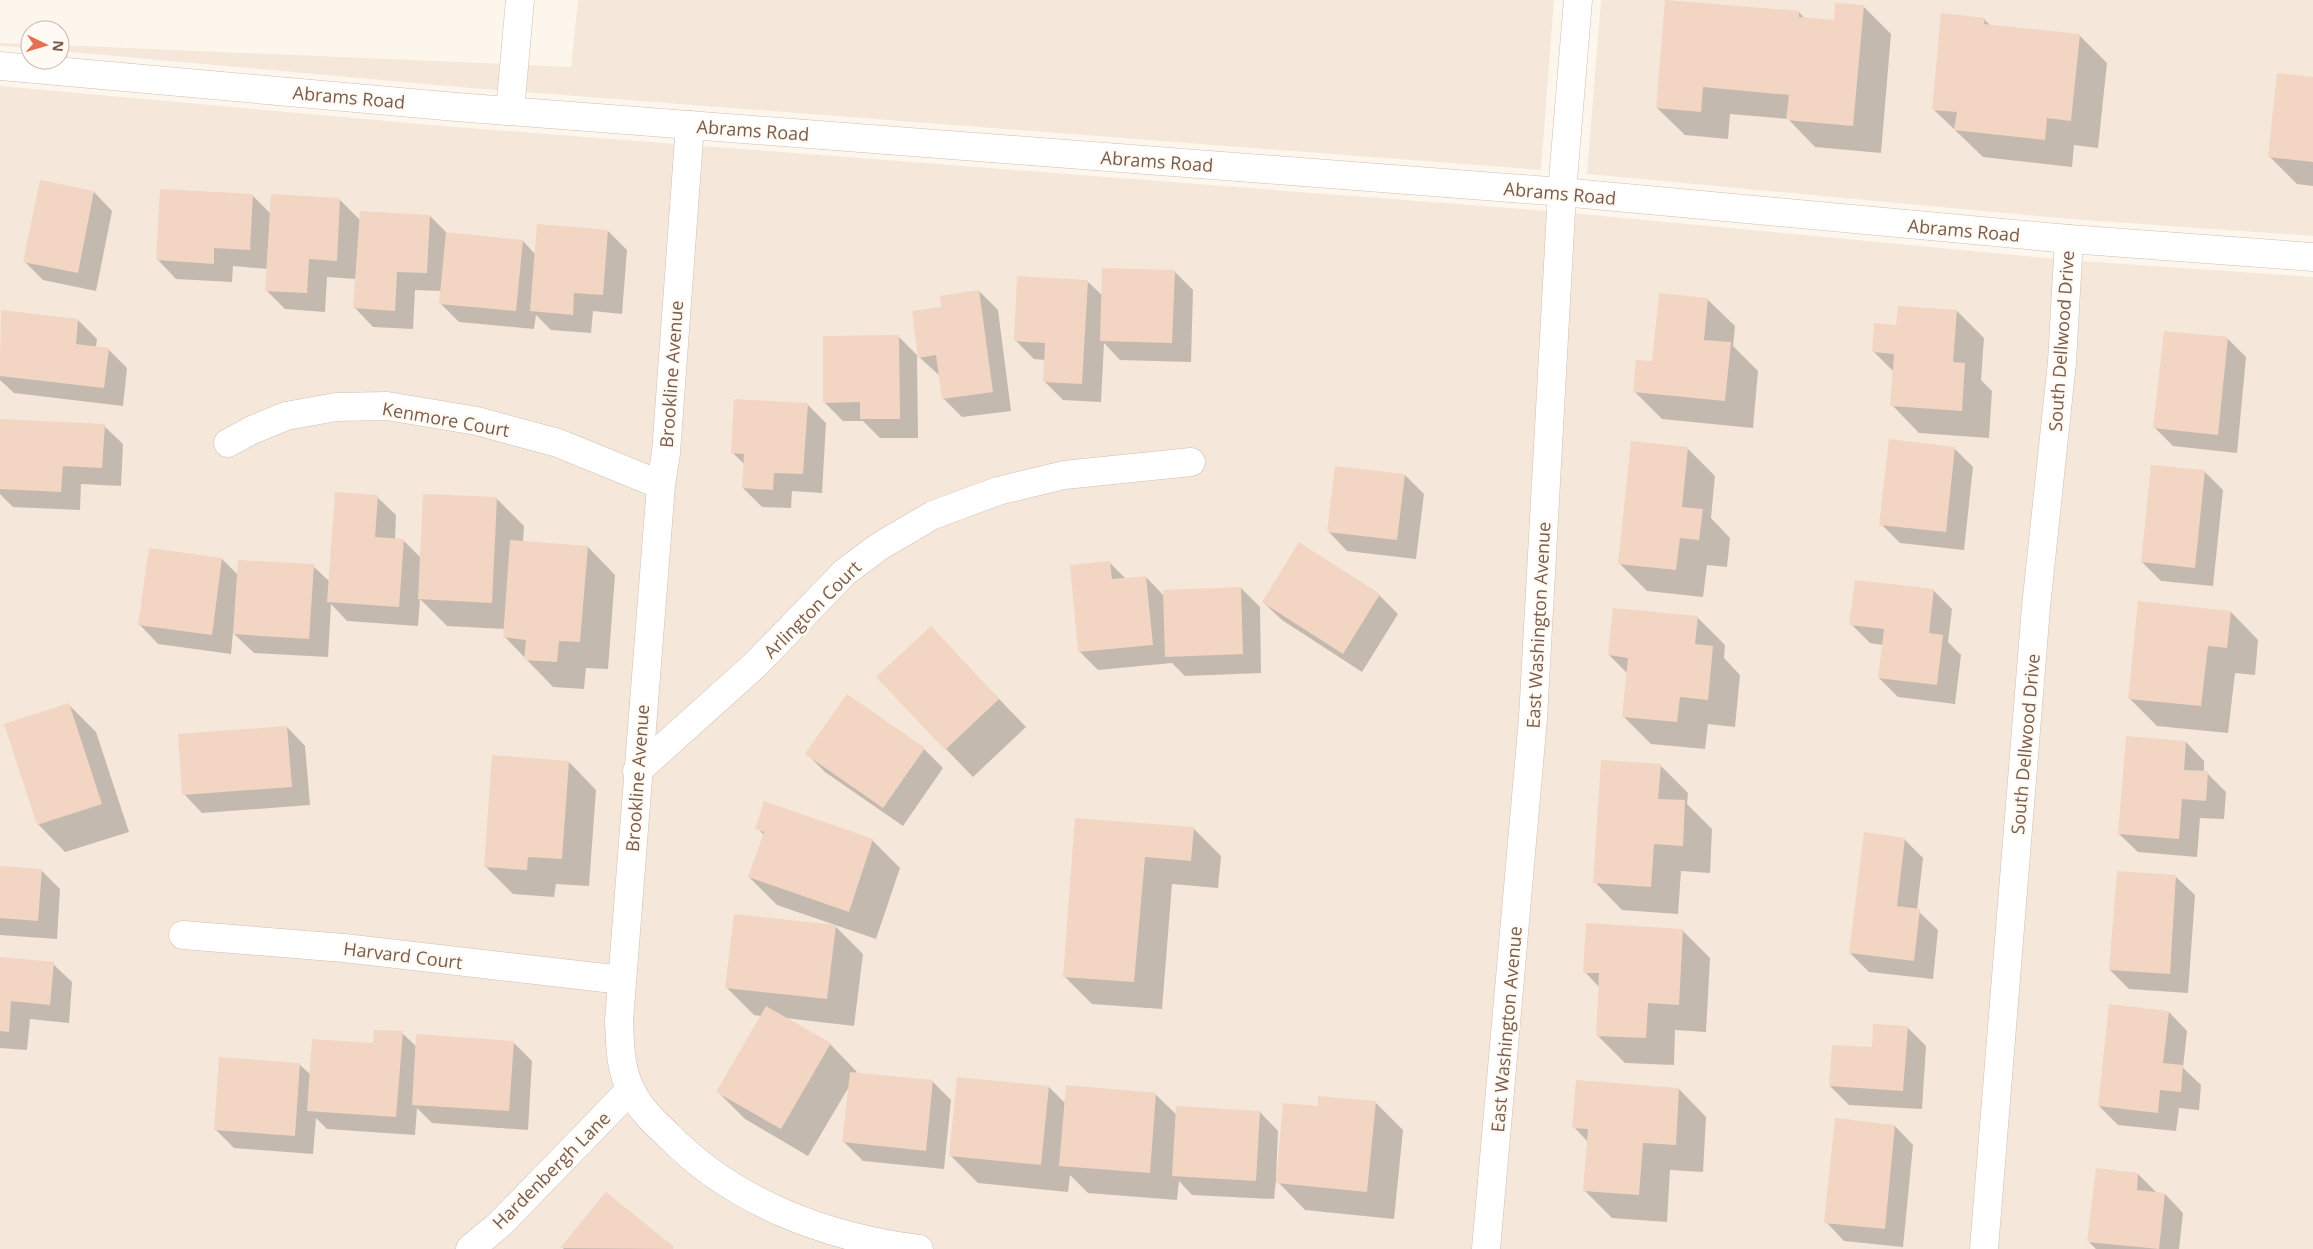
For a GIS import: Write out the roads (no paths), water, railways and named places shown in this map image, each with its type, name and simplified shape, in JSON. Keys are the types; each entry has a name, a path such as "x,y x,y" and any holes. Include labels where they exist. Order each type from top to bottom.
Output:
{"street":[{"path":"510,111 520,0"},
{"name":"East Washington Avenue","path":"1486,1249 1533,718 1562,192 1578,0"},
{"name":"Abrams Road","path":"0,66 510,111 1562,192 2068,239 2313,257"},
{"name":"Brookline Avenue","path":"690,125 666,453 661,485 637,771 619,1021 620,1056 630,1090 641,1108 679,1147 722,1181 782,1214 830,1231 919,1249"},
{"name":"South Dellwood Drive","path":"1984,1249 2036,607 2062,362 2068,239"},
{"name":"Kenmore Court","path":"228,443 252,430 286,416 336,407 387,406 477,421 558,443 661,485"},
{"name":"Arlington Court","path":"637,771 755,665 845,572 880,546 933,515 998,491 1064,475 1191,462"},
{"name":"Harvard Court","path":"183,935 344,948 622,980"},
{"name":"Hardenbergh Lane","path":"470,1249 500,1224 630,1090"}]}
